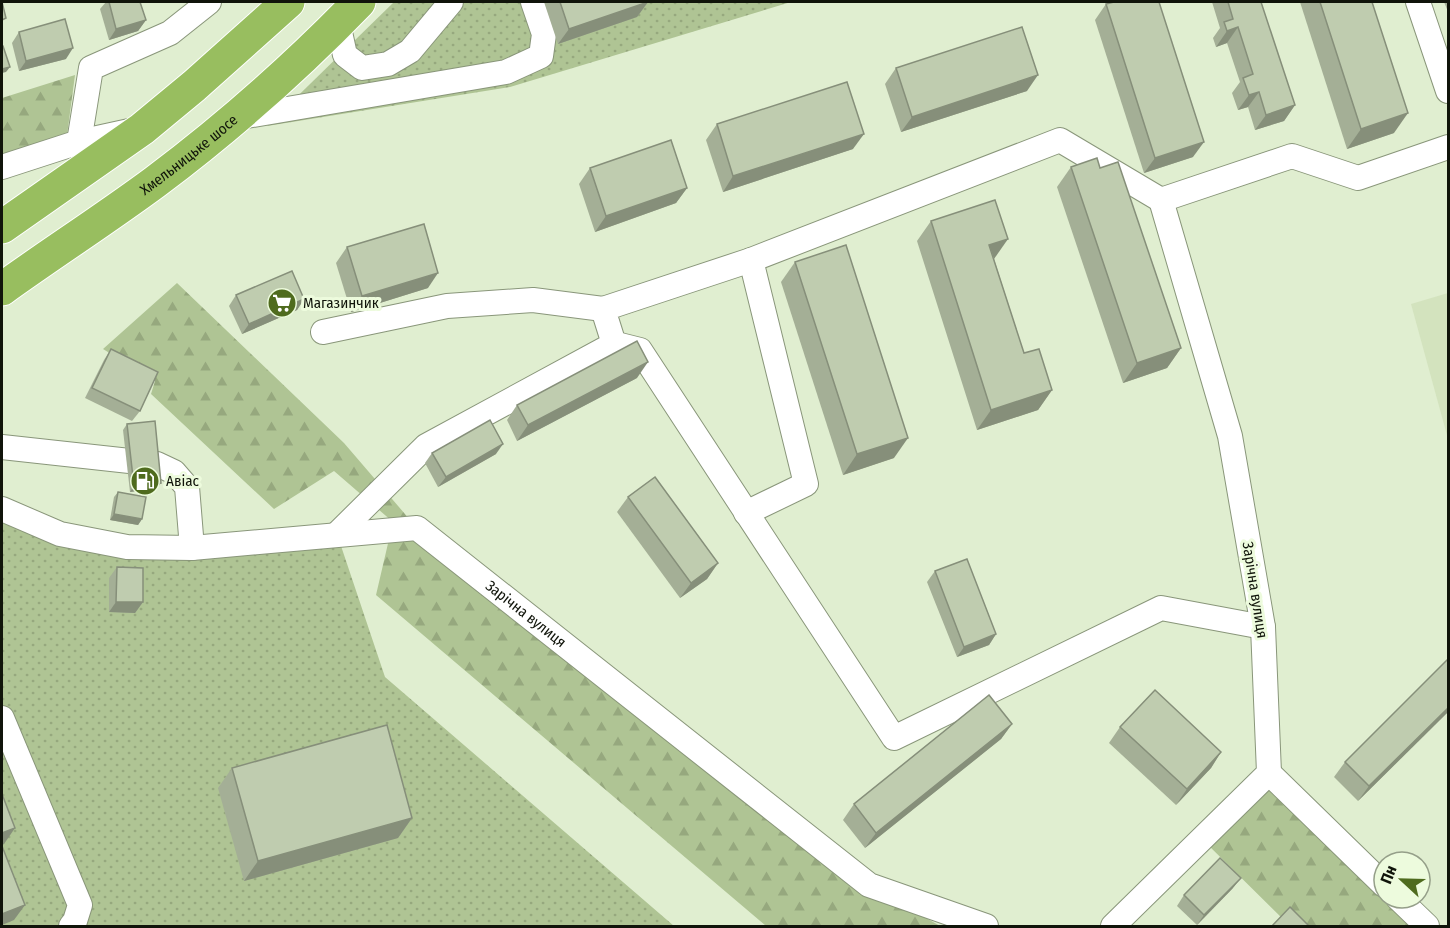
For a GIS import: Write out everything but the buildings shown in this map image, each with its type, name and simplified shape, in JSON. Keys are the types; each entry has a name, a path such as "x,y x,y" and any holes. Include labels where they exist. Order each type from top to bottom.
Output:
{"highway":[{"path":"2,227 142,129 288,2"},
{"name":"Хмельницьке шосе","path":"2,289 154,182 235,118 349,12"}],"street":[{"path":"79,142 91,68 170,33 208,2"},
{"path":"349,12 345,55 362,68 388,64 410,51 451,2"},
{"path":"235,118 506,72 541,56 544,34 533,2"},
{"path":"1418,2 1449,91"},
{"path":"2,167 79,142 142,129"},
{"path":"323,332 447,306 533,300 603,309 751,260 1060,140 1161,200 1293,156 1358,178 1449,147"},
{"name":"Зарічна вулиця","path":"1161,200 1230,436 1263,627 1269,774"},
{"path":"746,513 806,484 751,260"},
{"path":"603,309 614,344"},
{"path":"337,534 426,446 614,344 640,350 894,738 1161,608 1263,627"},
{"path":"2,447 157,464 174,472 187,487 192,548"},
{"name":"Зарічна вулиця","path":"2,509 60,534 127,547 192,548 417,528 869,885 986,927"},
{"path":"2,718 80,905 71,927"},
{"path":"1113,927 1269,774 1372,873"},
{"path":"1410,910 1427,927"}],"shaded area":[{"path":"1448,293 1448,439 1411,304"}],"green space":[{"path":"394,2 791,2 510,87 267,126"},
{"path":"75,75 67,135 2,156 2,98"},
{"path":"177,283 344,443 417,528 869,885 940,926 766,926 376,595 393,522 334,471 274,509 151,394 155,381 103,349"},
{"path":"2,509 87,541 337,534 385,677 674,926 2,926"},
{"path":"1269,773 1372,873 1372,910 1410,910 1427,926 1290,926 1202,839"}],"place":[{"name":"Магазинчик","path":"282,303"},
{"name":"Авіас","path":"145,481"}]}
